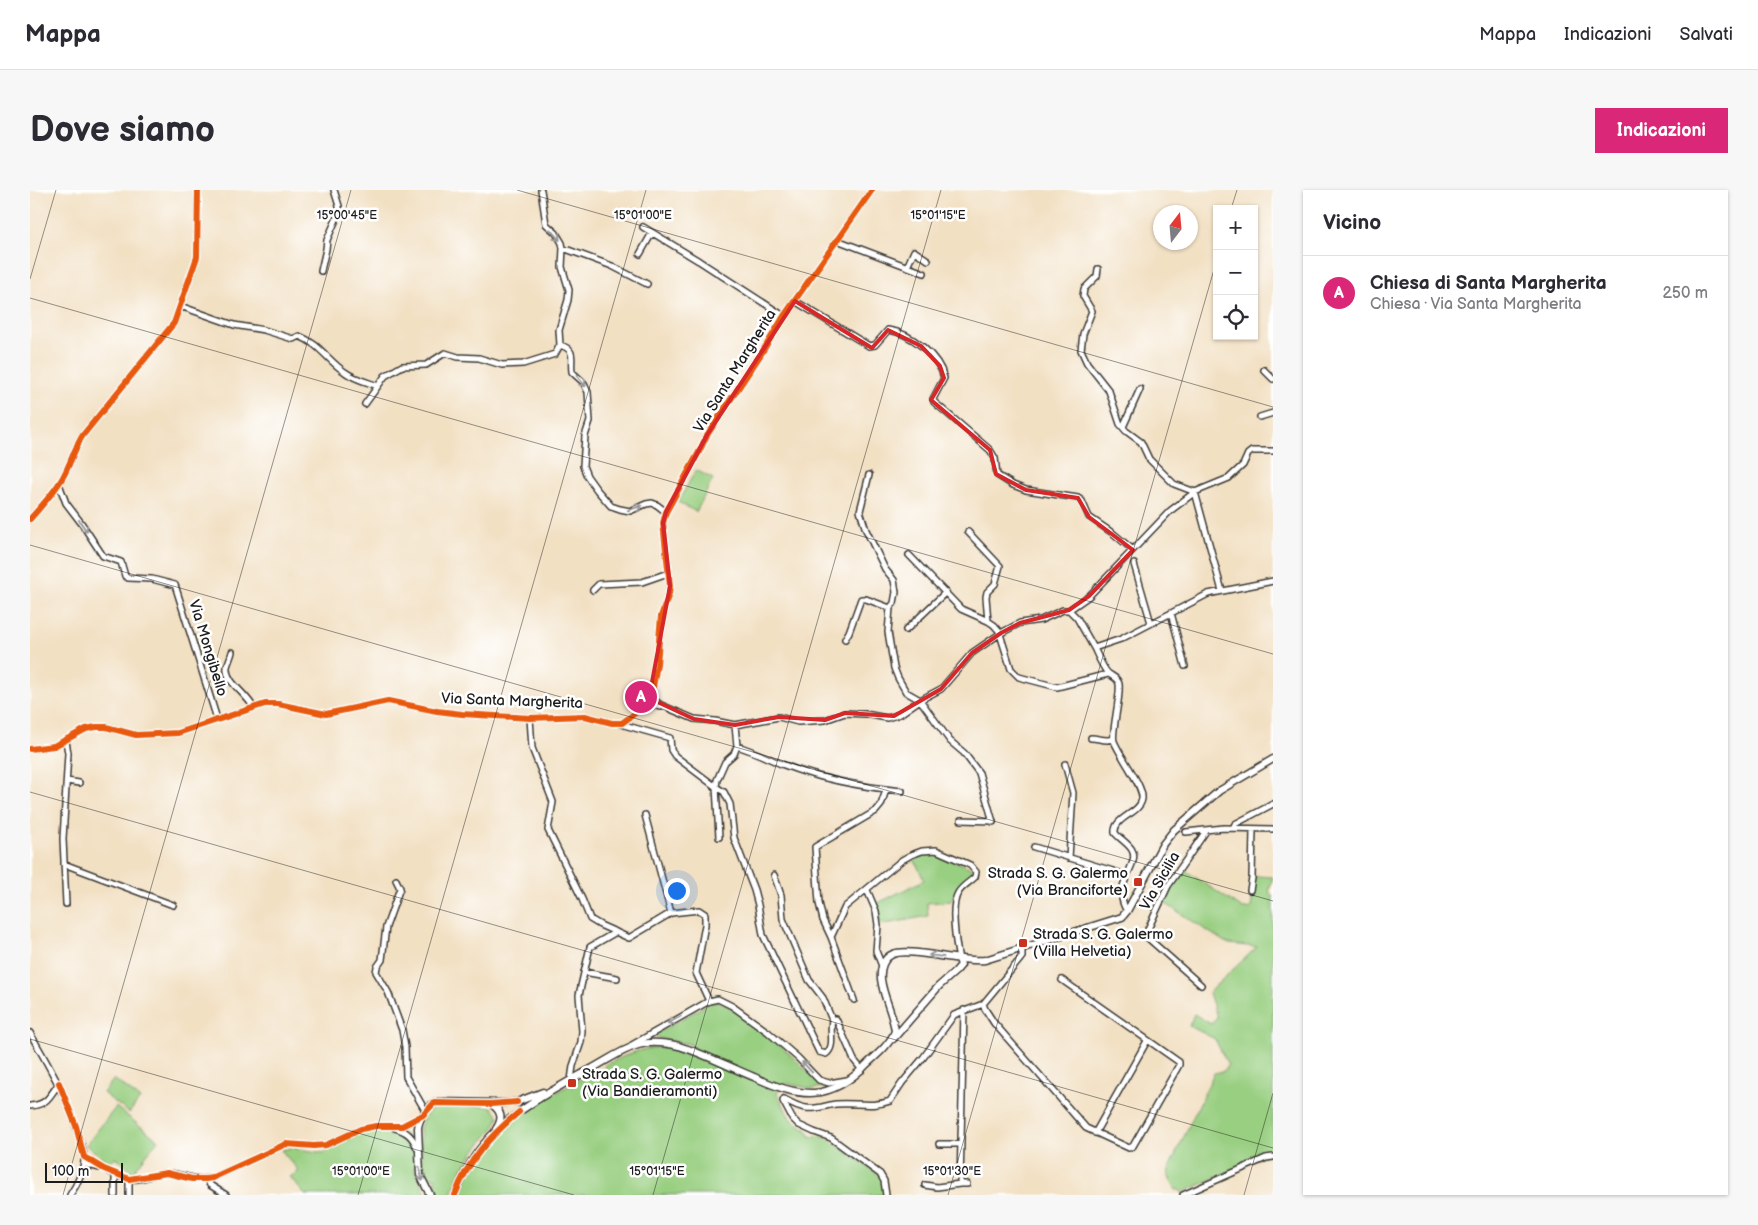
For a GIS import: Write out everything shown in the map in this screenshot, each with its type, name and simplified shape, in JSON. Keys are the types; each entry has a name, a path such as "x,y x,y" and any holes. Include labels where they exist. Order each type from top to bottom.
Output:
{"main road":[{"path":"455,1195 468,1167 479,1149 491,1136 532,1103 622,1052 638,1045 649,1043 673,1044 780,1089 806,1093 832,1089 850,1080 904,1029 939,986 956,971 965,966 1122,916 1127,911 1163,844 1174,830 1219,791 1273,759"},
{"path":"887,1044 895,1031 881,978 882,966 889,957 900,952 907,952 959,960 985,960"},
{"path":"956,971 960,965 959,960"},
{"path":"894,1024 898,1027 910,1020"},
{"path":"430,1195 420,1175 418,1123 434,1103 491,1104 517,1102 569,1081"},
{"path":"491,1104 499,1111 501,1118 491,1136"}],"street":[{"path":"30,519 59,484 79,441 171,328 197,257 198,190"},
{"path":"321,271 327,240 339,213 334,190"},
{"path":"365,404 385,376 402,366 426,365 444,353 458,357 479,358 502,365 523,364 555,354 560,345 560,330 569,290 562,267 563,248 556,233 546,224 541,190"},
{"name":"Via Santa Margherita","path":"30,749 44,749 66,741 86,729 96,727 106,727 136,735 173,734 253,706 270,703 326,714 388,701 446,713 530,718 585,716 617,723 627,720 650,702 652,693 657,664 661,616 669,594 663,523 666,512 707,435 784,316 872,190"},
{"path":"643,227 784,316"},
{"path":"640,254 652,233"},
{"path":"837,240 924,273"},
{"path":"563,248 612,266 647,284"},
{"path":"907,267 914,251 928,260"},
{"path":"1098,269 1097,276 1084,289 1084,296 1092,311 1083,334 1082,350 1087,363 1109,392 1122,427 1141,442 1149,459 1174,484 1195,492"},
{"path":"795,301 869,346 875,345 888,330 921,346 932,355 940,366 944,378 933,398 934,402 990,450 995,458 997,475 1026,490 1060,497 1078,498 1082,501 1089,518 1114,534 1133,550"},
{"path":"180,306 234,325 241,325 293,339 299,336 309,340 320,348 345,373 378,386"},
{"path":"560,345 570,349 572,372 583,382 588,392 590,421 585,436 583,466 587,476 611,506 630,511 652,503 666,512"},
{"path":"1264,370 1273,379"},
{"path":"1122,427 1140,388"},
{"path":"1260,417 1273,413"},
{"path":"650,702 694,719 735,725 779,718 798,722 825,720 845,713 887,718 900,714 920,700 941,689 972,653 1001,634 1020,623 1041,620 1064,610 1069,610 1089,596 1170,511 1195,492 1229,478 1243,465 1248,454 1252,451 1273,451"},
{"path":"869,475 860,511 866,530 885,569 894,580 895,598 890,608 888,632 894,668 906,692 920,700 950,741 964,753 979,773 993,821 961,820"},
{"name":"Via Mongibello","path":"59,484 66,503 95,545 104,556 121,562 125,576 128,578 158,580 175,585 217,720"},
{"path":"1195,492 1222,591"},
{"path":"968,532 1000,566 995,584 987,592 988,621"},
{"path":"910,555 961,609 994,625 1001,634 1011,670 1019,677 1057,686 1108,674 1117,678 1119,683 1113,739 1139,786 1142,798 1140,804 1117,824 1115,830 1115,833 1133,851 1134,859 1126,875 1122,891 1123,903 1127,911"},
{"path":"1134,564 1151,623"},
{"path":"593,590 599,584 642,582 668,573"},
{"path":"1094,648 1121,639 1208,594 1273,581"},
{"path":"906,630 946,592"},
{"path":"845,639 861,599 890,608"},
{"path":"1069,610 1077,618 1108,674"},
{"path":"1171,614 1185,666"},
{"path":"232,652 227,668 230,680 250,700 253,706"},
{"path":"530,718 532,748 553,802 548,830 590,919 629,938 672,913 699,910 705,914 705,925 696,973 709,1000"},
{"path":"627,720 629,728"},
{"path":"617,723 629,728 670,738 671,750 675,756 724,792 730,804 734,838 758,905 762,935 816,1048 823,1054 832,1047 832,1020 823,998 809,980 783,919 781,896 774,876"},
{"path":"719,837 717,780 725,762 734,754 738,746 735,725"},
{"path":"1091,738 1108,741 1113,739"},
{"path":"66,741 68,753 63,839 66,904"},
{"path":"738,746 786,766 848,782 886,790 902,791"},
{"path":"1065,764 1073,793 1070,858"},
{"path":"67,780 79,783"},
{"path":"854,1000 831,938 822,920 815,846 876,811 881,805 886,790"},
{"path":"1234,828 1235,824 1273,804"},
{"path":"645,815 672,913"},
{"path":"1186,832 1234,828 1273,829"},
{"path":"1250,890 1253,829"},
{"name":"Via Sicilia","path":"1201,985 1149,939 1148,934 1168,886 1206,830"},
{"path":"1034,847 1126,875"},
{"path":"831,938 845,907 854,898 867,890 902,860 922,851 936,850 970,865 976,872 976,877 959,892 955,899 954,913 959,960"},
{"path":"64,864 174,905"},
{"path":"84,1157 104,1169 129,1179 167,1173 192,1179 206,1179 286,1144 326,1145 362,1129 402,1126 425,1114 406,1077 402,1030 388,992 376,972 377,966 382,960 386,928 400,888 396,880"},
{"path":"867,890 876,911 878,925 876,951 882,966"},
{"path":"569,1081 581,1042 579,995 590,948 616,932"},
{"path":"886,1195 884,1181 880,1174 831,1138 799,1124 792,1118 783,1101 784,1099 800,1107 808,1108 837,1104 874,1105 890,1101 954,1015 983,1004 1022,957 1022,948"},
{"path":"584,972 617,978"},
{"path":"983,1004 1000,1030 1086,1128 1129,1148 1133,1146 1179,1065 1178,1062 1062,980"},
{"path":"622,1052 652,1032 714,999 722,1000 768,1032 820,1080 828,1083 850,1080"},
{"path":"960,1184 964,1010"},
{"path":"832,1020 836,1019 854,1060 862,1070"},
{"path":"30,1033 59,1083 76,1126 84,1157 84,1164 70,1195"},
{"path":"1095,1133 1147,1041"},
{"path":"30,1106 42,1105 59,1083"},
{"path":"388,1127 408,1134 412,1138 418,1152"},
{"path":"939,1144 960,1144"},
{"path":"1182,1195 1266,1158 1273,1157"},
{"path":"84,1164 104,1169"},
{"path":"115,1174 115,1195"},
{"path":"129,1179 130,1195"},
{"path":"206,1179 210,1185 225,1195"},
{"path":"925,1185 937,1187 967,1184"}],"highlighted area":[{"path":"795,301 872,348 888,330 921,346 940,366 944,378 931,400 990,450 996,474 1026,490 1078,498 1089,517 1133,550 1089,596 1069,610 1020,623 1001,633 972,653 941,689 894,716 845,713 825,720 779,717 735,725 694,719 649,698 670,586 663,523 666,512 707,435"}],"green space":[{"path":"696,470 713,479 696,512 678,502"},
{"path":"935,852 969,867 974,872 974,875 958,889 951,901 927,903 928,916 881,925 876,904 924,880 913,857"},
{"path":"1183,869 1243,909 1251,908 1255,876 1273,877 1269,891 1273,896 1273,1154 1263,1156 1182,1193 1180,1190 1176,1190 1168,1175 1170,1166 1214,1073 1224,1071 1228,1065 1215,1039 1189,1026 1194,1014 1211,1024 1217,1017 1209,993 1257,947 1229,944 1163,902 1169,889"},
{"path":"718,1001 757,1026 814,1077 829,1086 812,1089 786,1083 777,1093 790,1118 808,1131 810,1136 814,1137 817,1135 827,1138 881,1176 884,1195 458,1195 487,1147 528,1109 531,1110 534,1105 595,1071 602,1071 604,1066 636,1051 657,1047 691,1054 693,1048 690,1044 661,1039 654,1035 709,1003"},
{"path":"114,1079 140,1099 129,1113 103,1093"},
{"path":"438,1105 489,1106 492,1107 499,1117 494,1127 474,1151 451,1195 433,1195 431,1191 436,1189 435,1177 423,1177 420,1128 427,1114"},
{"path":"116,1107 158,1140 133,1172 115,1157 110,1163 86,1145"},
{"path":"371,1131 392,1131 406,1135 414,1146 417,1167 414,1168 414,1171 417,1172 415,1175 418,1175 425,1195 305,1195 290,1177 299,1171 281,1150 291,1148 324,1153 346,1139"}],"cycle path":[{"path":"30,519 61,481 83,435 174,323 197,257 198,190"},
{"path":"30,749 54,746 86,729 96,727 106,727 136,735 178,733 265,704 278,704 326,714 388,701 462,714 530,718 585,716 612,723 622,723 642,708 652,693 657,664 661,616 670,586 663,523 666,512 707,435 784,316 872,190"},
{"path":"59,1083 76,1126 84,1157 104,1169 129,1179 167,1173 192,1179 212,1178 286,1144 326,1145 361,1129 376,1126 402,1126 423,1115 434,1103 491,1104 517,1102"},
{"path":"455,1195 460,1182 481,1149 519,1112"}],"place":[{"name":"Chiesa di Santa Margherita","path":"641,697"},
{"name":"Strada S. G. Galermo (Via Branciforte)","path":"1138,882"},
{"name":"Strada S. G. Galermo (Villa Helvetia)","path":"1023,943"},
{"name":"Strada S. G. Galermo (Via Bandieramonti)","path":"572,1083"}]}
